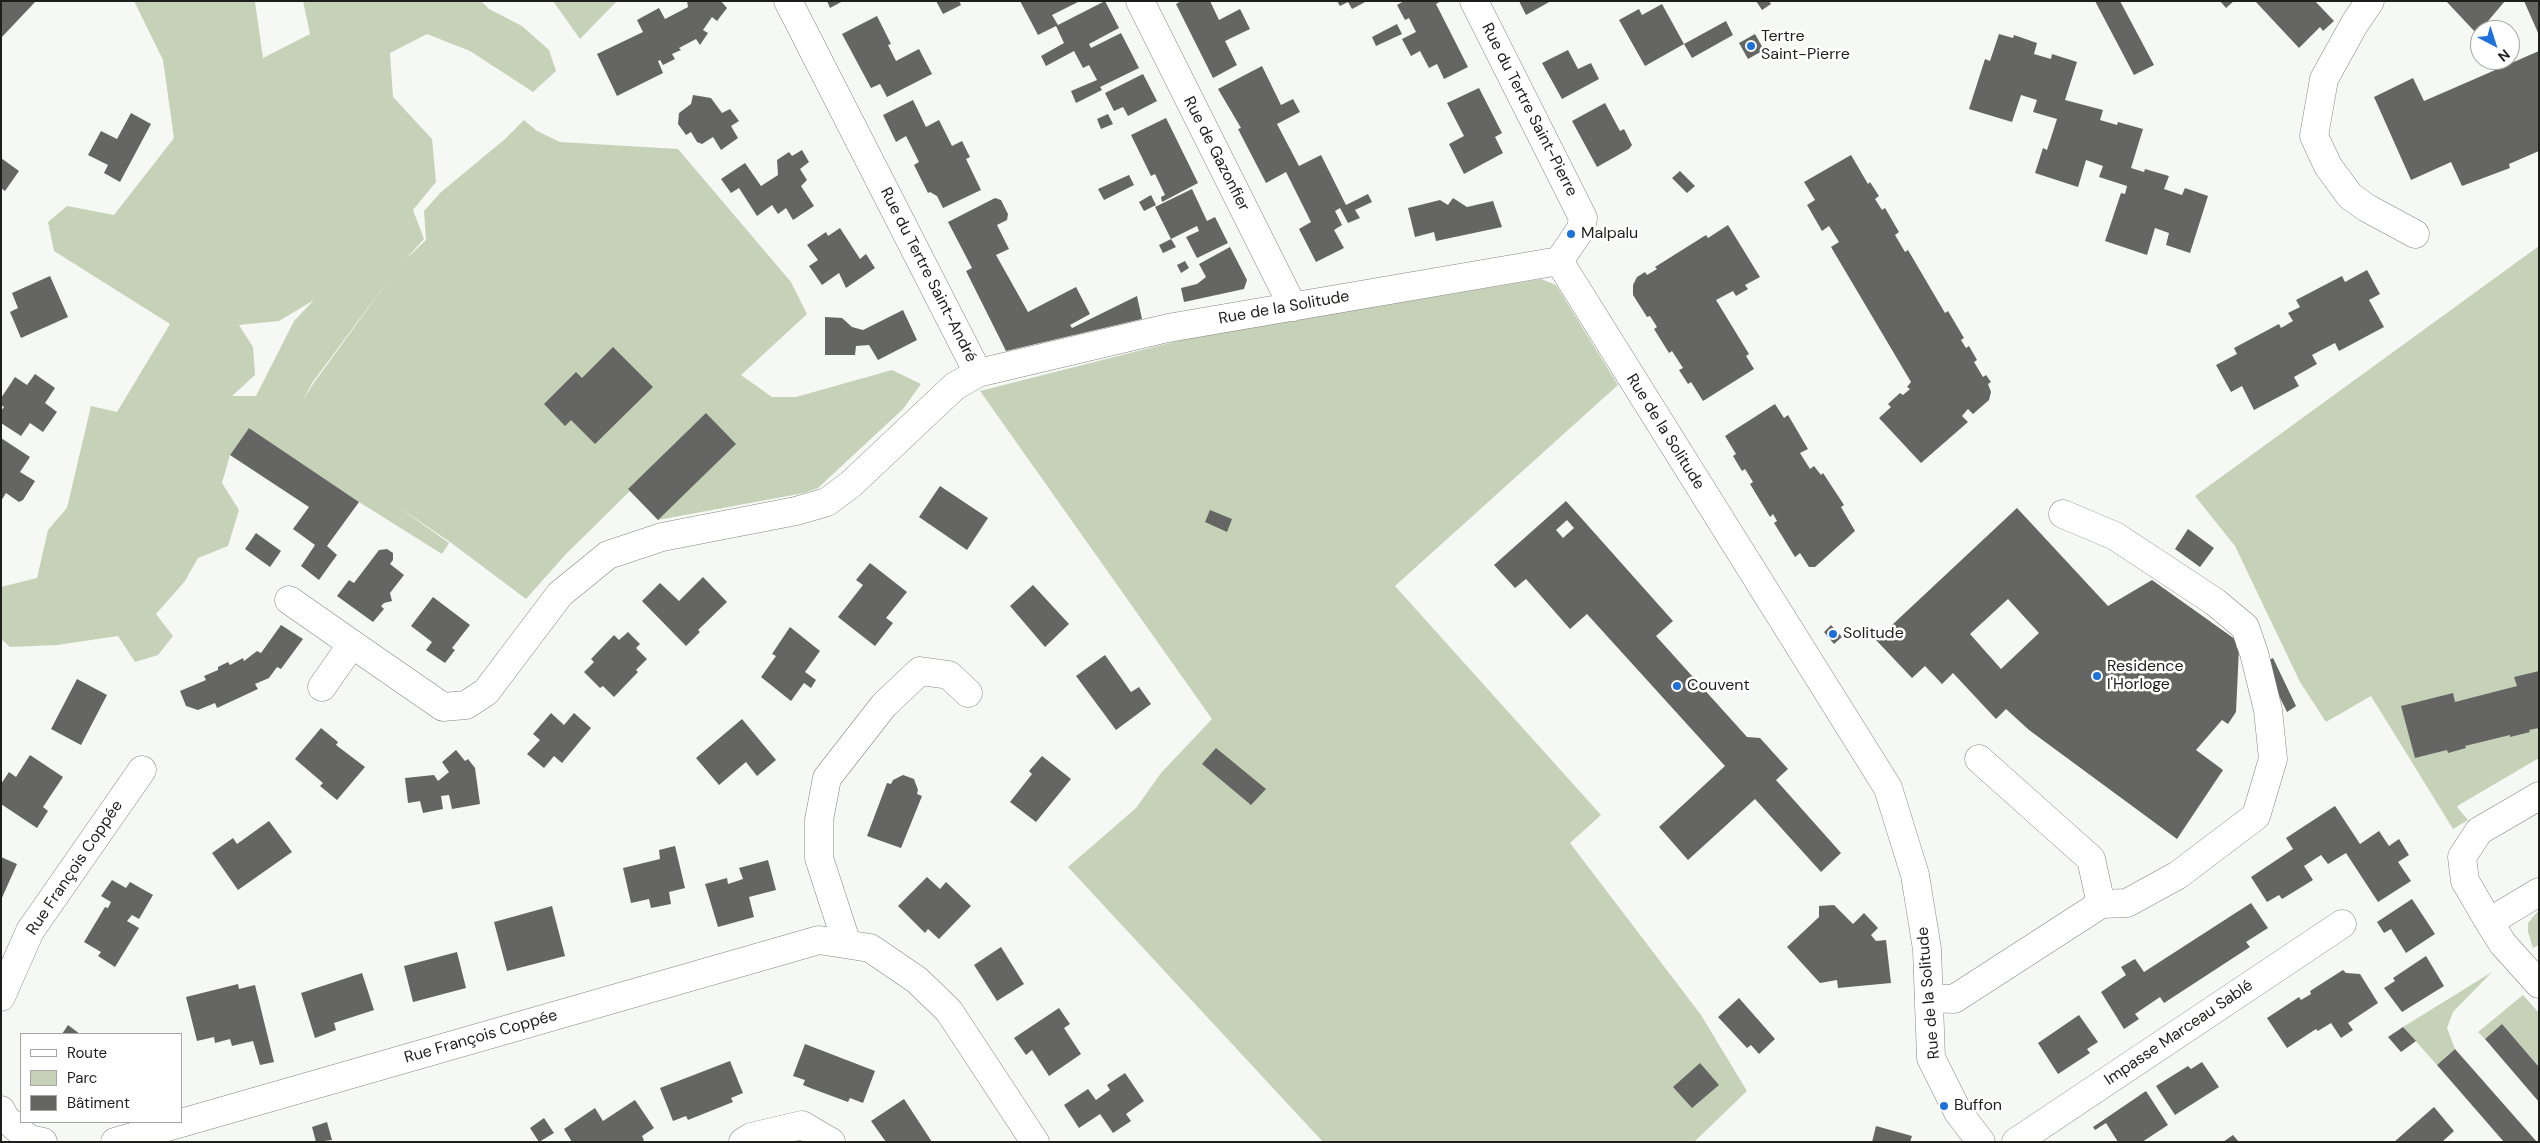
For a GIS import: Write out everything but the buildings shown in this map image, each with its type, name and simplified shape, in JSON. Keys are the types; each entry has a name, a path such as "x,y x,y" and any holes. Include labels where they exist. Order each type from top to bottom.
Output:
{"street":[{"name":"Rue du Tertre Saint-André","path":"289,600 443,708 466,705 486,692 560,594 608,555 662,537 796,511 827,502 851,484 955,386 978,373 788,1"},
{"name":"Rue de Gazonfier","path":"1140,1 1293,306"},
{"name":"Rue du Tertre Saint-Pierre","path":"1474,1 1584,218 1581,229 1559,262"},
{"path":"2370,1 2355,23 2324,79 2314,136 2328,166 2350,196 2367,208 2415,234"},
{"name":"Rue de la Solitude","path":"978,373 1168,328 1559,262 1888,788 1915,875 1927,949 1931,1058 1958,1112 1981,1142"},
{"path":"1929,998 1954,999 2101,904 2127,903 2178,875 2256,816 2273,760 2268,710 2254,652 2245,627 2215,602 2115,536 2063,514"},
{"path":"322,688 352,644"},
{"path":"847,944 819,858 819,820 827,778 884,705 920,671 949,674 968,693"},
{"path":"1979,759 2091,858 2101,904"},
{"name":"Rue François Coppée","path":"1,997 30,931 142,770"},
{"path":"2539,796 2479,831 2462,857 2465,880 2489,922 2503,944 2539,984"},
{"path":"2489,922 2539,892"},
{"name":"Impasse Marceau Sablé","path":"2016,1142 2342,924"},
{"name":"Rue François Coppée","path":"182,1123 819,940 870,948 917,980 949,1011 1035,1142"},
{"path":"1,1110 5,1118 30,1139 43,1142"},
{"name":"Rue François Coppée","path":"115,1142 181,1123"},
{"path":"743,1142 751,1137 802,1125 831,1142"}],"green space":[{"path":"134,1 255,2 263,58 310,34 303,1 481,1 489,9 522,26 549,50 556,71 533,92 470,51 427,34 390,53 393,97 432,139 436,182 413,210 424,239 405,260 426,240 424,211 440,193 505,139 524,120 537,131 560,142 678,149 791,282 807,314 741,375 772,397 796,397 892,370 921,384 903,409 818,488 804,493 658,520 630,491 566,554 526,599 450,542 397,506 449,543 442,554 359,502 249,428 230,455 222,483 239,510 228,546 198,558 185,581 156,614 173,636 158,655 135,662 118,636 57,645 10,647 1,639 1,587 37,578 48,530 67,508 91,406 117,412 170,324 54,251 48,222 67,206 114,215 174,138 163,60","holes":["393,274 313,384 303,400 312,383","314,300 294,321 256,396 232,396 255,375 253,347 239,325 279,321"]},
{"path":"553,1 617,1 580,39"},
{"path":"2539,246 2539,758 2459,805 2457,807 2468,820 2453,829 2371,696 2326,722 2300,682 2235,546 2195,496"},
{"path":"1541,279 1556,285 1618,385 1395,586 1601,815 1570,843 1701,1015 1747,1091 1694,1142 1323,1142 1068,867 1136,808 1161,773 1212,719 980,391 1193,337"},
{"path":"2538,911 2539,945 2533,948 2528,932 2528,923"},
{"path":"2492,972 2453,1012 2447,1028 2455,1049 2437,1065 2403,1027"},
{"path":"2523,995 2539,1013 2539,1067 2502,1024 2485,1039 2478,1032"}],"place":[{"name":"Tertre Saint-Pierre","path":"1751,46"},
{"name":"Malpalu","path":"1571,234"},
{"name":"Solitude","path":"1833,634"},
{"name":"Residence l'Horloge","path":"2097,676"},
{"name":"Couvent","path":"1677,686"},
{"name":"Buffon","path":"1944,1106"}]}
